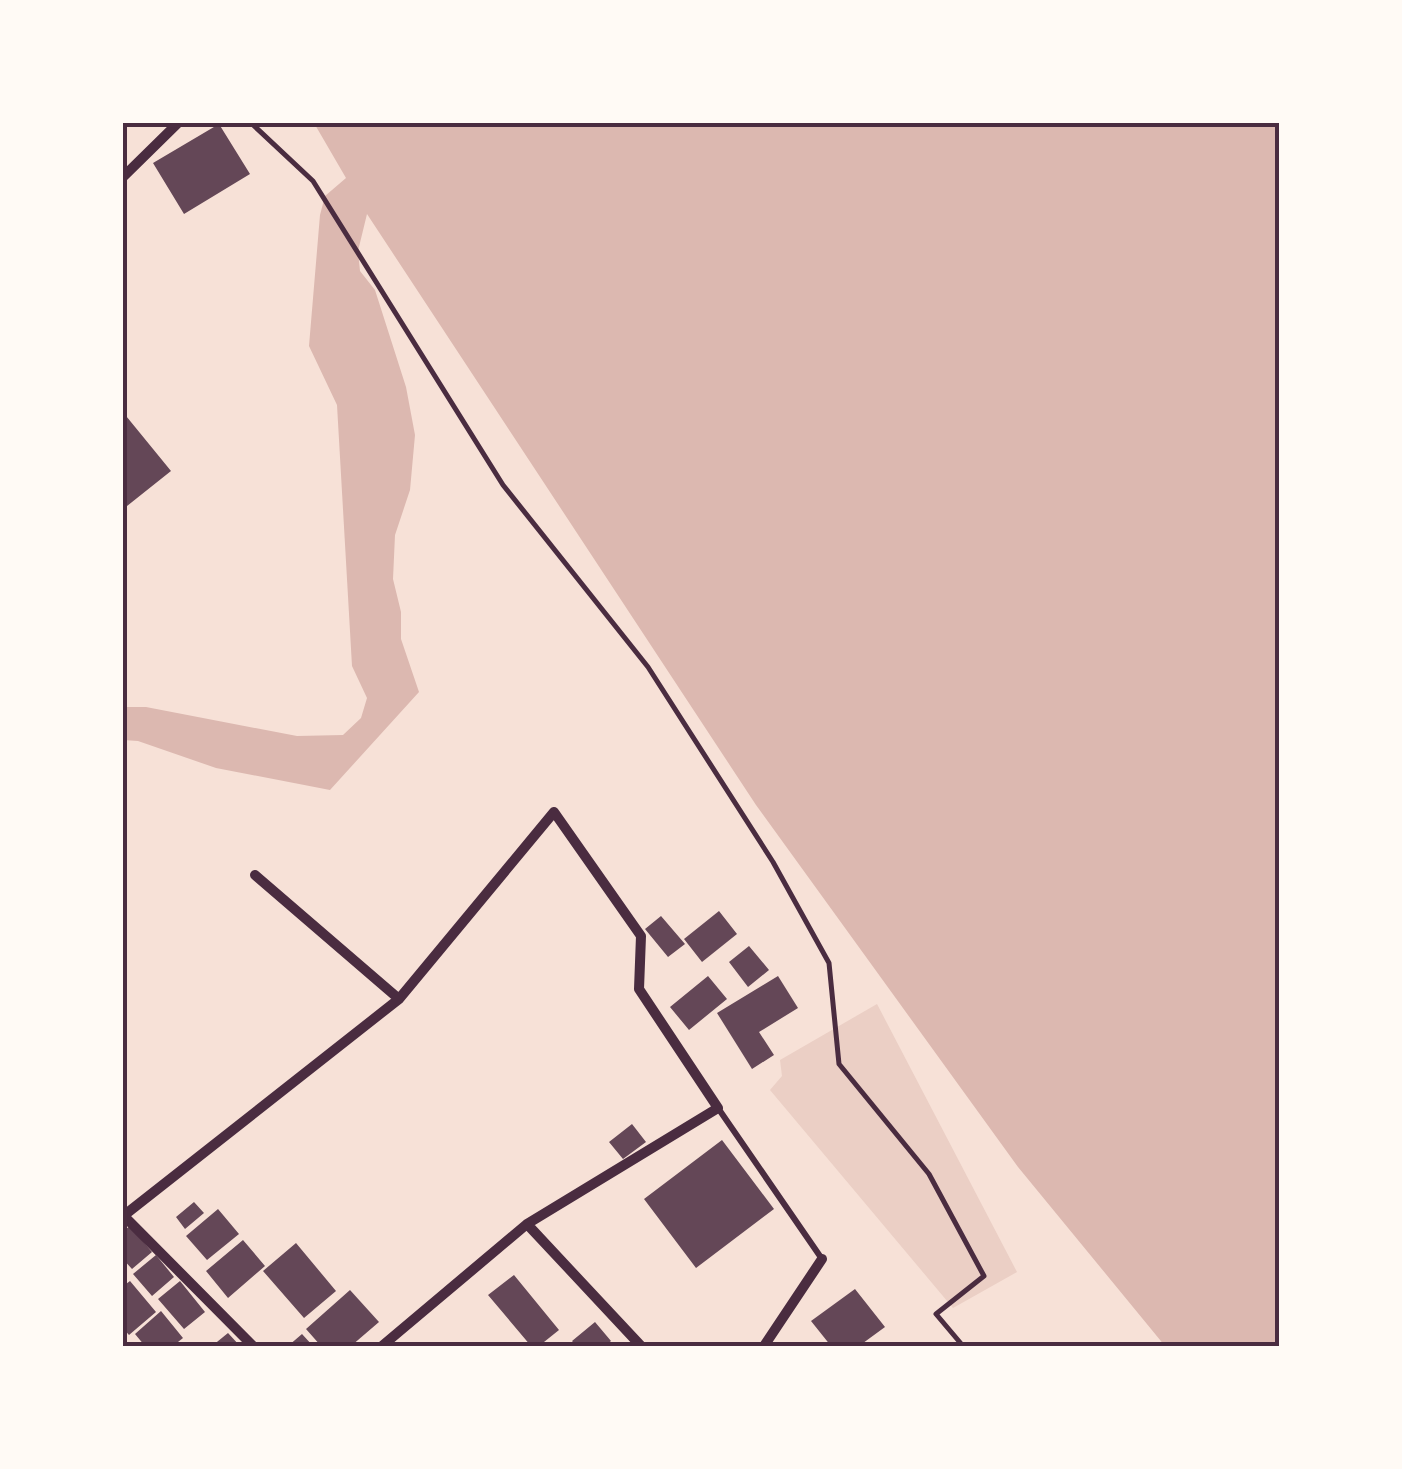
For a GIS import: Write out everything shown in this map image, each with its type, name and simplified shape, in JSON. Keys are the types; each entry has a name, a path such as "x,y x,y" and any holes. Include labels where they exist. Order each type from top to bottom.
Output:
{"street":[{"path":"122,178 180,122"},
{"path":"253,1346 123,1216 400,999 554,812 640,936 639,989 718,1108 526,1224 382,1346"},
{"path":"255,876 400,999"},
{"path":"526,1224 642,1346"},
{"path":"764,1346 822,1259"}],"lane":[{"path":"718,1108 822,1259"}],"path":[{"path":"250,122 313,180 503,484 648,666 773,862 829,964 839,1064 930,1174 984,1276 936,1314 963,1346"}],"shaded area":[{"path":"314,123 1279,123 1279,1346 1165,1346 1018,1167 756,805 367,214 358,251 360,271 375,290 406,387 415,435 410,490 395,535 393,579 401,612 401,639 419,692 330,790 216,768 138,741 123,740 123,707 146,707 297,736 343,735 361,718 367,698 352,666 337,405 309,346 320,215 325,196 346,178"},
{"path":"877,1004 1017,1272 953,1308 770,1090 782,1076 780,1060"}],"building":[{"path":"219,124 250,174 184,214 153,163"},
{"path":"122,411 171,471 122,510"},
{"path":"719,911 737,934 702,962 684,939"},
{"path":"661,916 685,944 668,957 645,929"},
{"path":"749,946 769,970 748,987 729,962"},
{"path":"708,976 727,999 689,1030 670,1007"},
{"path":"778,976 798,1008 759,1032 774,1055 752,1069 717,1013"},
{"path":"632,1124 646,1142 623,1159 609,1142"},
{"path":"722,1140 774,1209 696,1268 644,1199"},
{"path":"194,1202 204,1213 185,1229 176,1217"},
{"path":"218,1209 239,1234 207,1260 186,1236"},
{"path":"130,1226 152,1252 132,1269 122,1258 122,1232"},
{"path":"243,1240 265,1266 228,1298 206,1271"},
{"path":"296,1243 336,1291 304,1318 263,1271"},
{"path":"156,1255 174,1277 152,1296 133,1274"},
{"path":"514,1275 559,1330 539,1346 531,1346 488,1295"},
{"path":"130,1281 156,1312 129,1335 122,1327 122,1287"},
{"path":"180,1281 205,1312 184,1329 158,1299"},
{"path":"855,1289 885,1327 859,1346 831,1346 811,1321"},
{"path":"350,1290 379,1322 351,1346 321,1346 306,1329"},
{"path":"161,1311 183,1338 173,1346 145,1346 135,1334"},
{"path":"595,1322 611,1341 605,1346 576,1346 572,1341"},
{"path":"228,1333 240,1346 212,1346"},
{"path":"302,1334 313,1346 288,1346"}]}
